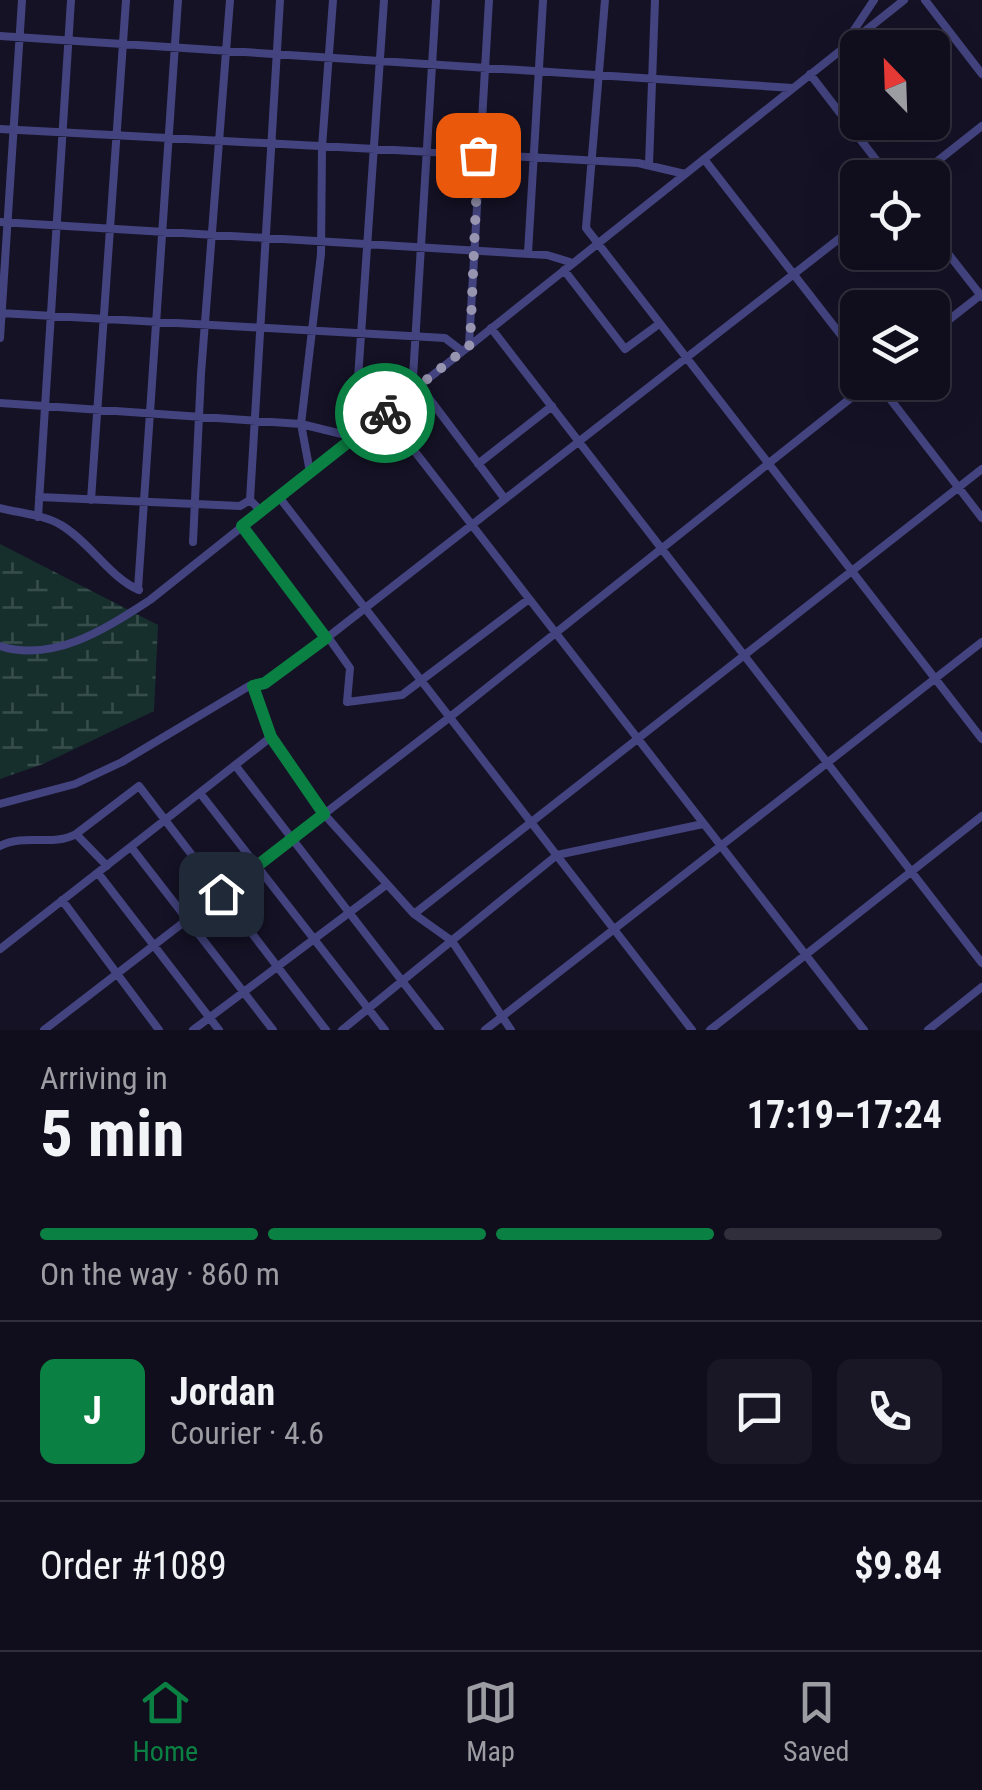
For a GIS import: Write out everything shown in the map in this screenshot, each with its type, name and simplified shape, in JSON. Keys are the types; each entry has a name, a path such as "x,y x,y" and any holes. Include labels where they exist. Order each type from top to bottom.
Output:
{"street":[{"path":"0,338 4,222 22,0"},
{"path":"38,517 70,0"},
{"path":"92,500 126,0"},
{"path":"138,590 178,0"},
{"path":"193,542 230,0"},
{"path":"261,511 250,500 252,420 280,0"},
{"path":"310,472 301,424 320,240 322,147 333,0"},
{"path":"354,437 384,0"},
{"path":"436,0 413,377 505,499"},
{"path":"466,348 489,0"},
{"path":"528,254 543,0"},
{"path":"605,0 595,161 586,228 982,739"},
{"path":"649,165 655,0"},
{"path":"838,52 871,10 874,0"},
{"path":"0,646 23,653 98,634 150,600 904,0"},
{"path":"925,0 982,74"},
{"path":"0,36 793,88"},
{"path":"810,74 876,160"},
{"path":"939,160 982,126"},
{"path":"0,130 595,161 649,165 685,174"},
{"path":"704,158 840,334"},
{"path":"4,222 162,228 419,246 528,254 573,263"},
{"path":"0,804 75,784 265,683 840,238"},
{"path":"950,256 981,295 950,319"},
{"path":"564,270 625,349 659,324"},
{"path":"1,313 445,338 466,348"},
{"path":"491,328 982,963"},
{"path":"46,1029 851,400"},
{"path":"888,400 982,518"},
{"path":"0,402 301,424 354,437"},
{"path":"478,464 552,406"},
{"path":"384,413 864,1030"},
{"path":"414,914 982,469"},
{"path":"39,497 240,506 250,500"},
{"path":"279,497 692,1030"},
{"path":"0,508 57,522 108,563 120,582 150,600"},
{"path":"242,526 350,668 347,702 402,695 529,599"},
{"path":"485,1030 982,642"},
{"path":"253,686 271,737 324,814 414,914 452,942 512,1030"},
{"path":"0,949 271,737"},
{"path":"235,765 440,1030"},
{"path":"0,846 24,838 65,840 139,786 326,1030"},
{"path":"200,793 385,1030"},
{"path":"710,1030 982,816"},
{"path":"342,1030 557,855 703,824"},
{"path":"76,834 107,866"},
{"path":"131,847 273,1030"},
{"path":"98,873 219,1030"},
{"path":"193,1030 386,884"},
{"path":"62,900 160,1030"},
{"path":"928,1030 982,988"}],"green space":[{"path":"0,544 158,625 154,711 43,764 0,779"}],"way so far":[{"path":"385,413 470,345 478,155"}],"route":[{"path":"221,894 324,814 271,737 253,686 265,683 326,638 242,526 385,413"}]}
